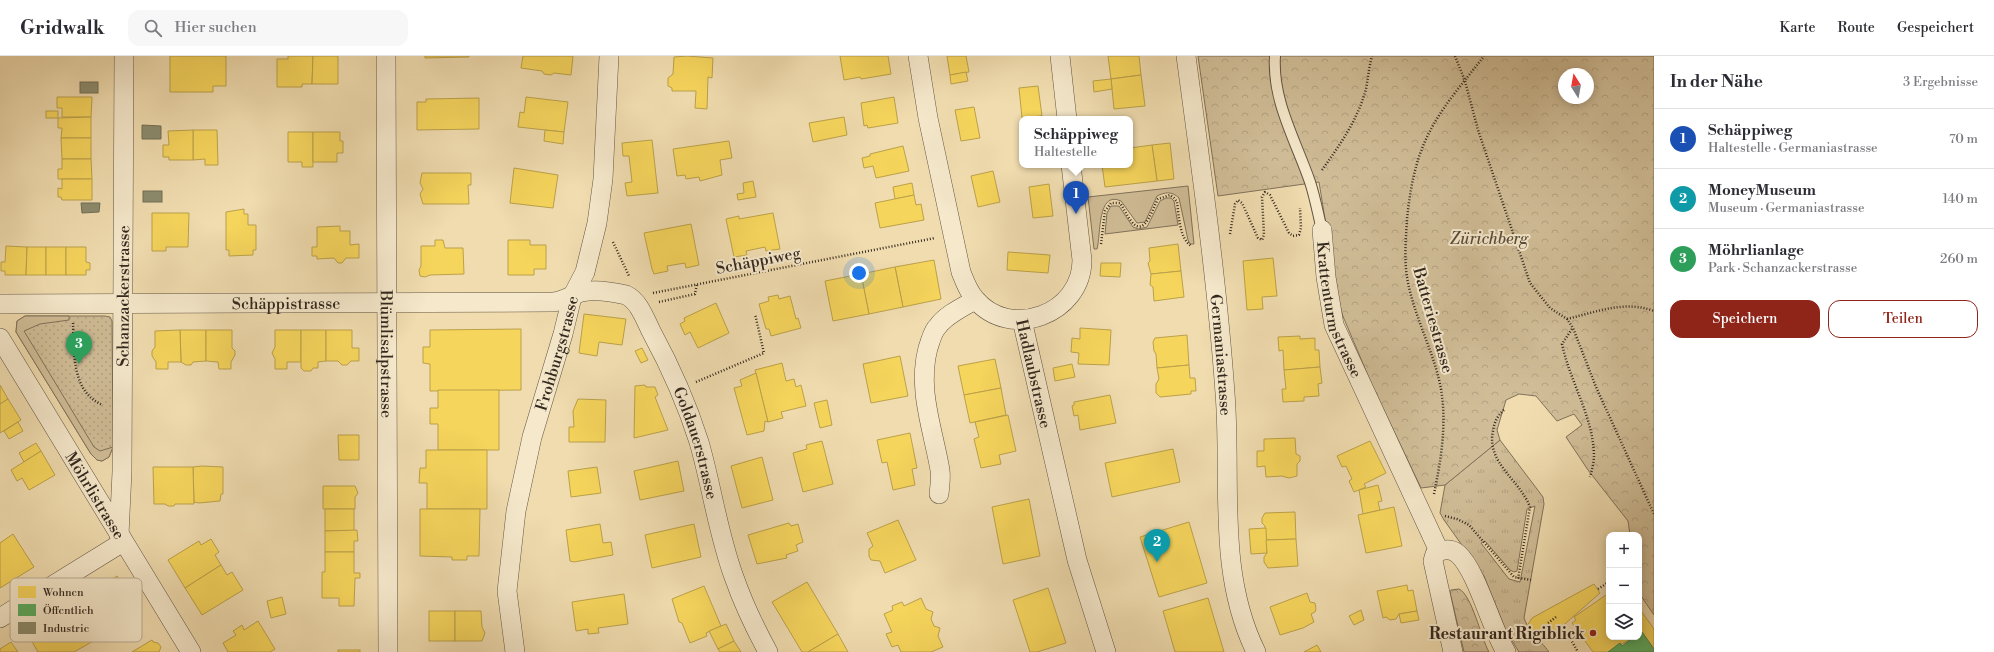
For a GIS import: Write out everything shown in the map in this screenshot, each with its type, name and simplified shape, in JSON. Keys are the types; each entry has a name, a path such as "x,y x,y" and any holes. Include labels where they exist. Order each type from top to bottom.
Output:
{"street":[{"name":"Schanzackerstrasse","path":"121,539 124,302 124,56"},
{"name":"Blümlisalpstrasse","path":"386,56 388,652"},
{"name":"Frohburgstrasse","path":"515,652 507,592 516,511 532,437 563,334 572,297 585,272 597,223 603,179 609,56"},
{"name":"Hadlaubstrasse","path":"918,56 928,118 961,272 967,287 976,300 986,309 1006,318 1022,320 1077,560 1106,652"},
{"path":"1060,56 1067,116"},
{"name":"Germaniastrasse","path":"1186,56 1211,247 1226,394 1229,533 1233,579 1239,609 1256,652"},
{"path":"1022,320 1044,315 1060,306 1079,280 1082,260 1071,168"},
{"name":"Krattenturmstrasse","path":"1322,230 1326,277 1334,325 1357,378 1422,511 1440,552"},
{"name":"Goldauerstrasse","path":"572,297 582,292 590,291 621,294 630,297 640,310 679,389 699,442 721,535 734,577 768,652"},
{"name":"Schäppistrasse","path":"0,304 124,302 553,302 572,297"},
{"path":"939,494 940,471 925,396 923,375 927,353 932,334 938,325 947,317 976,300"},
{"name":"Möhrlistrasse","path":"0,338 86,477 121,539 191,652"},
{"path":"61,578 121,539"},
{"path":"1453,652 1433,561 1435,554 1448,550 1459,555 1470,572 1506,652"},
{"path":"0,618 10,611"}],"lane":[{"name":"Krattenturmstrasse","path":"1275,56 1278,89 1286,123 1310,182 1322,230"}],"path":[{"path":"1229,240 1235,204 1238,200 1242,203 1258,238 1262,240 1264,235 1262,197 1265,192 1270,195 1288,233 1294,236 1299,235 1301,228 1300,196 1310,182 1316,179 1337,149 1355,119 1366,90 1372,56"},
{"path":"1455,56 1465,81 1478,130 1530,283 1550,308 1567,319 1573,328 1596,387 1654,514"},
{"name":"Batteriestrasse","path":"1422,511 1430,503 1434,494 1444,429 1444,406 1434,364 1407,277 1406,240 1409,205 1414,176 1428,134 1441,113 1484,56"},
{"path":"1101,250 1104,212 1111,203 1120,203 1131,221 1136,226 1141,226 1145,224 1158,199 1170,195 1177,202 1186,241 1190,246 1195,247"},
{"path":"611,236 630,277"},
{"name":"Schäppiweg","path":"646,295 941,237"},
{"name":"Schäppiweg","path":"656,307 660,301 695,294 697,284"},
{"path":"1567,319 1618,307 1643,307 1654,311"},
{"path":"679,389 764,353 755,314"},
{"path":"73,316 74,353 79,381 87,393 99,404 107,407"},
{"path":"1573,328 1562,344 1567,365 1585,409 1592,437 1594,456 1590,477"},
{"path":"1504,410 1498,415 1490,442 1496,458 1530,507 1518,579"},
{"path":"1440,517 1451,517 1469,524 1514,577 1518,579 1531,580"},
{"path":"1598,589 1606,584"},
{"path":"1548,622 1556,617"},
{"path":"1563,626 1578,652"}],"green space":[{"name":"Zürichberg","path":"1198,56 1654,56 1654,615 1642,597 1642,532 1630,532 1628,521 1588,470 1566,437 1582,425 1574,414 1557,421 1536,396 1519,394 1506,400 1497,430 1500,440 1445,485 1421,488 1372,385 1342,314 1337,293 1319,182 1218,196"},
{"path":"1188,186 1194,244 1190,244 1188,240 1179,198 1174,194 1168,193 1157,196 1145,222 1137,223 1121,201 1113,199 1108,202 1104,208 1102,216 1097,249 1094,249 1088,197"},
{"path":"1166,198 1171,198 1174,201 1178,225 1105,234 1107,213 1111,206 1119,206 1133,227 1138,229 1147,227 1160,201"},
{"path":"25,316 110,317 112,321 113,447 109,457 102,461 97,460 91,454 16,332 17,321"},
{"path":"25,316 69,316 69,320 40,324 24,331 94,447 100,451 113,447 109,457 102,461 97,460 91,454 16,332 17,321"},
{"path":"1500,440 1543,497 1544,504 1524,618 1533,634 1549,652 1519,652 1506,631 1484,576 1440,513 1445,485","holes":["1535,506 1520,582 1509,579 1481,543 1485,541 1510,570 1514,572 1517,571 1527,509"]},
{"path":"1459,589 1468,599 1489,652 1464,652 1450,592 1451,590"}],"building: Wohnen":[{"path":"170,56 226,56 226,86 213,86 213,92 170,92"},
{"path":"288,56 313,56 312,84 302,84 302,87 277,87 277,59 288,59"},
{"path":"313,56 338,56 338,84 312,84"},
{"path":"425,56 469,56 469,57 425,58"},
{"path":"523,56 573,56 571,75 554,73 551,75 544,74 542,71 521,68"},
{"path":"687,56 713,58 712,78 708,77 707,109 695,108 696,91 672,91 672,88 668,86 668,78 673,74 674,57"},
{"path":"840,56 888,56 891,74 844,80"},
{"path":"947,56 966,56 969,72 950,75"},
{"path":"1108,56 1139,56 1141,75 1111,79"},
{"path":"966,72 968,81 951,84 950,75"},
{"path":"1141,75 1145,106 1114,109 1111,79"},
{"path":"1111,79 1112,89 1094,92 1093,81"},
{"path":"1038,86 1042,116 1022,116 1019,88"},
{"path":"57,97 92,97 91,117 62,117 62,108 57,108"},
{"path":"526,97 568,102 564,132 518,127 520,112 524,113"},
{"path":"894,97 898,123 868,128 867,125 864,126 861,103"},
{"path":"479,98 479,129 417,130 417,102 426,102 426,99"},
{"path":"974,107 980,138 961,141 955,110"},
{"path":"46,111 58,111 58,118 46,118"},
{"path":"91,117 91,138 61,138 62,128 58,128 58,118"},
{"path":"844,117 847,135 813,142 809,123"},
{"path":"193,130 217,130 218,165 205,165 205,159 193,160"},
{"path":"193,130 193,160 169,160 169,157 163,157 163,145 169,145 168,131"},
{"path":"545,130 564,132 563,144 544,141"},
{"path":"288,132 313,132 313,167 302,167 302,162 288,162"},
{"path":"313,132 340,132 340,141 343,141 343,153 337,153 337,162 313,162"},
{"path":"61,138 91,138 91,159 62,159"},
{"path":"652,140 658,193 627,196 625,183 632,182 629,156 623,156 622,143"},
{"path":"729,141 732,158 720,160 722,175 700,181 699,177 686,179 685,175 677,176 673,149"},
{"path":"1170,143 1174,179 1157,181 1152,145"},
{"path":"1152,145 1157,181 1105,187 1102,168 1133,168 1133,148"},
{"path":"903,146 909,171 876,178 873,166 864,168 862,158 870,156 870,154"},
{"path":"62,159 91,159 92,179 58,179 58,169 62,169"},
{"path":"514,168 558,175 553,208 510,203"},
{"path":"993,171 1000,202 978,207 971,176"},
{"path":"422,173 471,173 471,185 468,185 469,204 423,204 420,194 423,189 420,183"},
{"path":"62,179 92,179 92,200 62,200 61,197 58,197 58,188 62,189"},
{"path":"753,181 756,197 738,200 737,194 744,193 743,183"},
{"path":"912,183 914,195 895,199 893,187"},
{"path":"1049,184 1053,216 1033,218 1029,187"},
{"path":"914,195 916,205 921,204 924,220 880,228 875,203"},
{"path":"244,209 244,214 248,214 248,225 256,225 256,250 253,250 253,255 229,256 229,250 226,250 226,212"},
{"path":"152,213 189,213 188,247 166,247 166,251 152,251"},
{"path":"773,213 780,249 766,251 765,247 746,251 747,255 734,257 726,219 739,216 739,219"},
{"path":"691,224 699,265 686,268 685,263 667,266 668,271 654,274 644,233"},
{"path":"340,226 340,231 350,231 350,245 359,244 359,258 346,258 342,263 338,263 334,258 317,259 317,256 312,256 312,247 317,247 317,227"},
{"path":"435,240 443,240 445,248 463,248 464,274 430,275 425,277 420,276 421,246 435,246"},
{"path":"508,240 530,240 530,245 546,245 546,269 534,269 534,275 508,275"},
{"path":"1178,244 1181,271 1151,274 1148,263 1150,261 1149,248"},
{"path":"6,246 27,247 26,275 5,275 5,271 1,271 1,262 5,262"},
{"path":"27,247 46,247 46,275 26,275"},
{"path":"46,247 66,247 66,275 46,275"},
{"path":"66,247 86,247 86,262 90,263 90,270 86,270 86,275 66,275"},
{"path":"1008,252 1050,255 1048,273 1007,270"},
{"path":"1273,258 1277,296 1262,297 1263,309 1247,310 1243,261"},
{"path":"934,260 941,299 903,307 895,267"},
{"path":"1101,263 1121,263 1120,277 1100,276"},
{"path":"895,267 903,307 869,314 861,274"},
{"path":"1181,271 1184,297 1154,301 1153,287 1150,285 1151,274"},
{"path":"861,274 869,314 833,321 825,281"},
{"path":"778,295 779,299 790,296 796,319 798,318 801,328 771,336 769,329 766,329 759,304 769,301 768,297"},
{"path":"716,303 729,333 698,348 690,332 685,335 680,324 685,321 684,318"},
{"path":"584,314 626,319 622,345 599,342 597,356 579,353"},
{"path":"1080,328 1111,330 1109,365 1078,364 1079,353 1071,352 1072,338 1080,339"},
{"path":"521,329 521,390 430,391 430,364 423,363 423,347 430,347 430,330"},
{"path":"180,330 206,330 206,361 193,362 191,365 186,365 181,362"},
{"path":"180,330 181,362 168,362 168,369 156,369 156,362 152,356 152,351 155,347 155,331"},
{"path":"206,330 232,330 232,348 235,351 235,355 231,362 231,369 219,369 218,362 206,361"},
{"path":"275,330 301,330 301,362 287,362 287,369 275,369 275,359 272,353 275,347"},
{"path":"301,330 326,330 326,361 318,362 318,368 313,368 311,371 304,371 301,368"},
{"path":"326,330 352,330 352,348 359,348 359,361 351,361 347,365 342,365 338,361 326,361"},
{"path":"1187,335 1189,365 1157,368 1153,342 1155,338"},
{"path":"1300,336 1300,339 1315,338 1315,350 1319,350 1320,367 1284,370 1283,350 1279,351 1278,337"},
{"path":"642,348 648,360 641,363 635,351"},
{"path":"900,356 908,396 871,403 863,364"},
{"path":"995,359 1001,388 964,395 958,366"},
{"path":"782,363 786,381 794,379 796,387 801,385 806,406 781,412 783,418 768,422 755,370"},
{"path":"1072,364 1075,377 1055,381 1053,368"},
{"path":"1189,365 1190,378 1195,378 1196,391 1191,391 1191,394 1160,397 1156,393 1156,384 1159,379 1157,368"},
{"path":"1320,367 1322,383 1318,384 1319,396 1304,397 1304,401 1283,402 1282,389 1286,389 1284,370"},
{"path":"756,373 768,422 765,421 764,431 747,435 734,388 742,386 740,380"},
{"path":"0,385 8,399 0,404"},
{"path":"645,385 646,387 655,387 658,395 655,397 668,430 634,438 635,386"},
{"path":"1001,388 1006,415 970,423 964,395"},
{"path":"438,390 499,390 499,450 438,450 438,424 430,424 430,408 438,408"},
{"path":"1110,395 1116,423 1080,430 1078,415 1074,416 1072,406 1074,405 1074,402"},
{"path":"8,399 21,420 0,433 0,404"},
{"path":"578,399 606,400 605,442 569,442 569,427 574,427 573,411"},
{"path":"827,400 832,425 820,428 814,403"},
{"path":"1008,415 1016,451 999,455 1001,464 981,468 974,439 979,437 975,422"},
{"path":"18,422 23,431 9,439 4,431"},
{"path":"910,433 917,468 912,469 915,485 893,490 887,462 882,463 877,440"},
{"path":"338,435 359,435 359,460 339,460"},
{"path":"1295,438 1296,454 1300,456 1300,461 1297,464 1297,476 1289,478 1282,476 1266,477 1265,466 1257,467 1257,451 1264,451 1264,439"},
{"path":"822,441 833,484 803,492 793,453 807,449 806,445"},
{"path":"1370,441 1386,473 1364,484 1366,487 1354,492 1349,481 1352,479 1346,466 1342,467 1337,456"},
{"path":"36,443 41,451 24,462 19,453"},
{"path":"1173,449 1180,482 1112,497 1105,463"},
{"path":"426,450 487,450 487,509 427,509 427,483 419,483 420,468 426,468"},
{"path":"41,451 55,475 29,490 22,478 17,481 11,470"},
{"path":"762,457 773,500 742,508 731,466"},
{"path":"678,461 684,491 640,500 634,471"},
{"path":"153,467 193,467 194,504 175,504 174,506 168,506 165,504 154,504"},
{"path":"193,467 223,467 223,494 221,494 220,501 194,502"},
{"path":"597,467 601,493 571,497 568,471"},
{"path":"1378,485 1382,501 1378,502 1380,510 1363,514 1359,490"},
{"path":"323,486 355,486 358,493 355,497 355,509 323,509"},
{"path":"1029,499 1040,556 1003,564 992,507"},
{"path":"1394,507 1402,546 1366,553 1358,515"},
{"path":"325,509 354,509 354,531 325,531"},
{"path":"420,509 480,509 479,556 467,556 467,560 452,560 452,557 420,556"},
{"path":"1295,512 1296,539 1266,540 1265,526 1262,523 1262,518 1265,513"},
{"path":"898,520 916,560 885,573 880,561 871,560 869,556 869,549 873,546 867,533"},
{"path":"1189,522 1207,583 1159,597 1140,537"},
{"path":"789,523 791,526 798,524 803,542 796,545 798,551 786,555 787,558 757,564 748,535"},
{"path":"600,524 603,543 611,542 613,555 574,562 570,561 566,530"},
{"path":"694,524 701,557 652,568 645,535"},
{"path":"1266,528 1267,553 1251,554 1249,529"},
{"path":"357,530 358,541 354,541 354,552 325,552 325,531"},
{"path":"13,534 34,567 16,578 10,578 10,582 0,588 0,543"},
{"path":"211,539 219,552 215,555 221,565 185,588 168,560 199,541 201,545"},
{"path":"1296,539 1298,566 1268,568 1264,562 1264,557 1267,553 1266,540"},
{"path":"325,552 354,552 354,573 360,573 360,578 355,578 354,606 339,606 339,598 322,598 322,572 325,572"},
{"path":"221,565 227,575 232,572 243,590 202,615 185,588"},
{"path":"807,582 838,634 808,652 802,652 772,602"},
{"path":"1594,584 1600,593 1549,638 1539,642 1528,636 1527,626 1532,618"},
{"path":"1407,585 1408,591 1413,590 1417,611 1399,614 1396,619 1390,620 1386,617 1383,618 1377,591"},
{"path":"704,586 721,626 706,633 707,636 690,643 682,623 679,622 672,599"},
{"path":"1048,588 1066,643 1037,652 1030,652 1013,600"},
{"path":"1307,593 1310,602 1315,603 1315,612 1311,614 1314,622 1303,628 1280,635 1270,607"},
{"path":"624,594 628,624 598,628 599,633 588,634 588,629 576,631 572,602"},
{"path":"1606,595 1606,640 1629,640 1608,652 1593,652 1572,623 1576,620 1574,617"},
{"path":"282,597 286,614 271,618 267,601"},
{"path":"921,598 926,609 933,612 931,619 934,626 940,628 938,636 943,647 931,652 901,652 898,645 892,647 886,634 892,632 884,614 893,610 892,606 902,602 904,606"},
{"path":"1208,598 1224,652 1175,652 1163,611"},
{"path":"1361,610 1364,620 1354,625 1349,616"},
{"path":"429,611 455,611 455,641 429,641"},
{"path":"455,611 481,611 482,627 485,633 482,641 455,641"},
{"path":"1417,611 1419,620 1401,623 1399,614"},
{"path":"1642,612 1654,629 1654,649 1642,632"},
{"path":"258,621 275,649 270,652 228,652 223,643 236,635 233,631 242,625 244,630"},
{"path":"726,624 734,641 718,649 709,631"},
{"path":"838,634 848,652 808,652"},
{"path":"152,640 153,642 158,643 161,647 159,652 132,652"},
{"path":"734,641 741,652 720,652 718,649"},
{"path":"11,642 18,652 0,652 0,649"},
{"path":"32,642 92,642 74,652 38,652"},
{"path":"1317,645 1321,652 1304,652"},
{"path":"338,650 360,650 360,652 338,652"}],"building: Öffentlich":[{"path":"1642,632 1654,649 1654,652 1608,652 1620,643 1622,646 1630,640 1642,640"}],"building: Industrie":[{"path":"80,82 98,82 98,93 80,93"},
{"path":"142,125 161,126 161,139 142,139"},
{"path":"143,191 162,191 162,202 143,202"},
{"path":"81,203 100,203 99,212 82,213"}],"place":[{"name":"Schäppiweg","path":"1076,214"},
{"name":"Möhrlianlage","path":"79,364"},
{"name":"MoneyMuseum","path":"1157,562"},
{"name":"Restaurant Rigiblick","path":"1593,633"}]}
